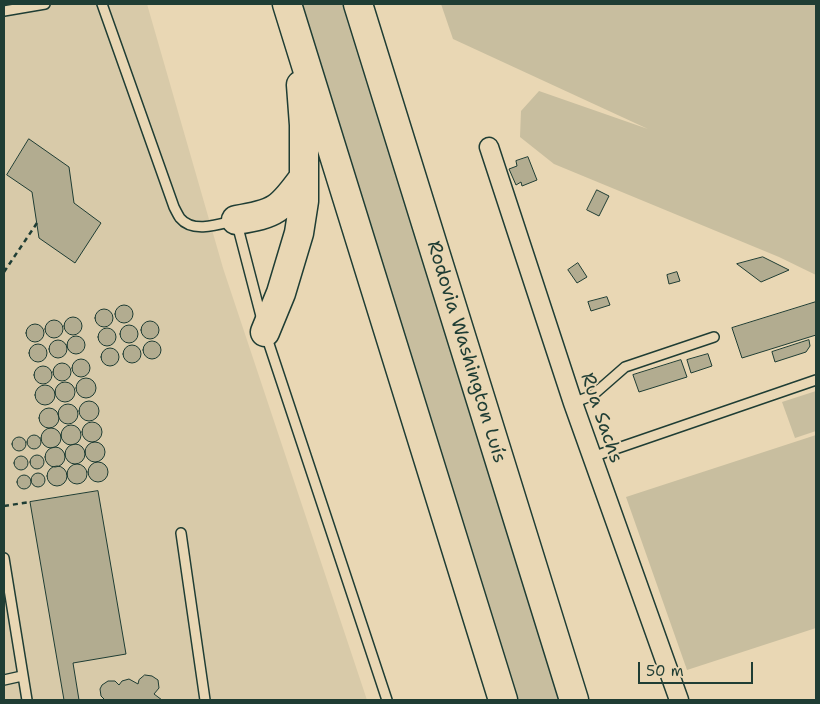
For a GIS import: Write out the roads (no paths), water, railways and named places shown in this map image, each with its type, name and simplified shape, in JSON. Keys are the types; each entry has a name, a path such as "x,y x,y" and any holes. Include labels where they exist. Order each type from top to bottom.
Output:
{"highway":[{"path":"288,4 503,700"},
{"name":"Rodovia Washington Luís","path":"358,4 574,700"},
{"path":"264,332 281,293 299,233 304,201 304,125 297,36"},
{"path":"236,220 256,217 275,210 285,202 304,177"},
{"path":"537,580 586,700"},
{"path":"469,591 487,660 494,700"}],"street":[{"name":"Rua Sachs","path":"489,147 573,403 679,700"}],"lane":[{"path":"4,11 45,4"},
{"path":"102,4 174,207 181,219 191,225 204,227 236,220 264,332 387,700"},
{"path":"573,403 593,396 625,367 714,336"},
{"path":"592,457 816,380"},
{"path":"181,532 205,700"},
{"path":"4,558 27,700"},
{"path":"4,680 22,676"}]}
